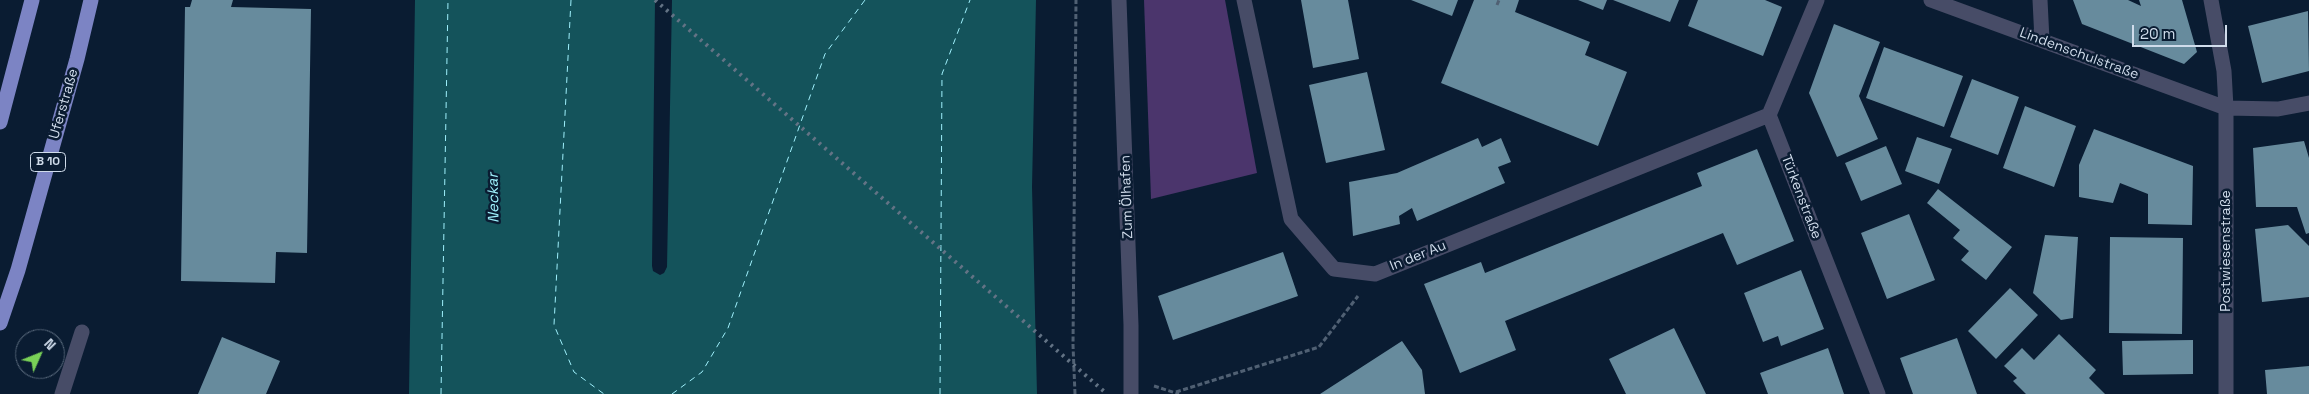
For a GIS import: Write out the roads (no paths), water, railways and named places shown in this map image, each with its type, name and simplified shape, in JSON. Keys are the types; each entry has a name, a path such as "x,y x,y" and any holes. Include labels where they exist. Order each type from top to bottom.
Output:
{"highway":[{"path":"0,122 32,0"},
{"name":"Uferstraße","path":"0,323 18,270 77,59 91,0"}],"street":[{"name":"Zum Ölhafen","path":"1119,0 1132,326 1131,394"},
{"name":"In der Au","path":"1244,0 1291,219 1334,269 1375,274 1769,115"},
{"path":"1769,115 1816,0"},
{"name":"Lindenschulstraße","path":"1931,0 2226,108 2278,109 2309,102"},
{"path":"2040,0 2042,40"},
{"path":"2211,0 2224,71 2226,108"},
{"name":"Postwiesenstraße","path":"2226,108 2226,394"},
{"name":"Türkenstraße","path":"1769,115 1878,394"},
{"path":"62,394 82,332"}],"water":[{"name":"Neckar","path":"415,0 655,0 652,266 653,271 660,275 664,273 667,267 672,0 1036,0 1032,187 1037,394 409,394"}],"railway":[{"path":"655,0 1107,394"}]}
